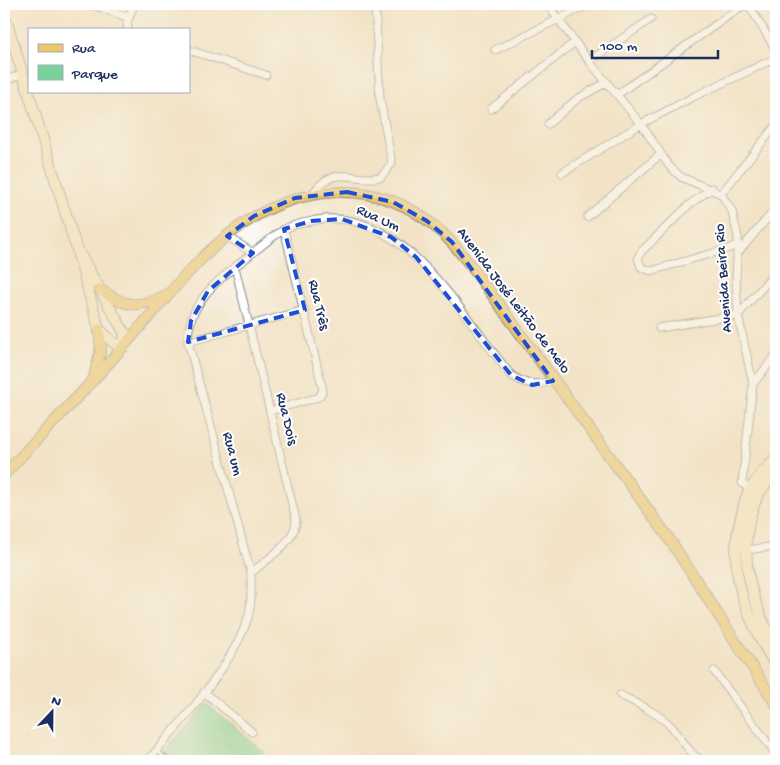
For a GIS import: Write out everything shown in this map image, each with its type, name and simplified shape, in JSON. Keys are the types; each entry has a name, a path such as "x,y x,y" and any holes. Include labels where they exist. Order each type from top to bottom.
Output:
{"main road":[{"name":"Avenida José Leitão de Melo","path":"4,475 94,379 171,292 227,236 254,216 272,207 314,193 347,192 376,197 408,210 438,229 474,270 668,537 776,704"},
{"path":"99,288 118,301 135,305 151,302 171,292"},
{"path":"94,379 101,348 99,329"}],"street":[{"path":"91,4 128,23 134,4"},
{"path":"314,193 320,183 331,175 382,177 392,163 380,99 374,4"},
{"name":"Avenida Beira Rio","path":"547,4 589,61 642,124 669,166 681,177 712,188 721,194 729,204 737,230 738,315 753,384 742,483 753,493"},
{"path":"494,50 590,4"},
{"path":"618,94 747,4 776,50"},
{"path":"4,13 76,247 99,329 115,344 124,345 125,334 76,247"},
{"path":"589,61 651,19"},
{"path":"491,109 575,42"},
{"path":"190,50 266,75"},
{"path":"562,173 642,124 693,97 776,58"},
{"path":"4,81 22,74"},
{"path":"548,124 577,99 607,82"},
{"path":"721,194 776,125"},
{"path":"588,217 661,154"},
{"path":"712,188 689,205 641,252 638,258 641,268 651,271 737,250 776,208"},
{"name":"Rua Um","path":"188,342 189,327 202,299 235,266 284,229 311,221 342,219 363,224 391,237 416,257 432,274 511,375 522,382 532,385 553,381"},
{"name":"Rua Três","path":"270,411 319,397 323,388 284,229"},
{"path":"227,236 253,253"},
{"name":"Rua Dois","path":"235,266 296,520 296,527 289,538 251,572"},
{"path":"659,328 738,315 776,272"},
{"path":"188,342 305,310"},
{"name":"Rua um","path":"147,761 204,692 229,657 244,628 251,602 251,572 188,342"},
{"path":"753,384 776,355"},
{"path":"776,458 753,493 742,529 736,538 736,574 756,632 776,666"},
{"path":"753,493 776,472"},
{"path":"742,529 747,550 746,569 750,587 762,623 776,649"},
{"path":"747,550 776,546"},
{"path":"714,671 776,754"},
{"path":"204,692 252,732"},
{"path":"620,695 649,710 664,721 679,735 693,755 702,761"}],"lane":[{"path":"156,751 169,761"}],"highlighted area":[{"path":"347,192 393,202 427,221 452,242 553,381 532,385 511,375 416,257 391,237 342,219 311,221 284,229 305,310 188,342 191,321 208,291 253,253 227,236 254,216 295,198"}],"green space":[{"path":"207,704 264,752 257,761 155,761"}]}
